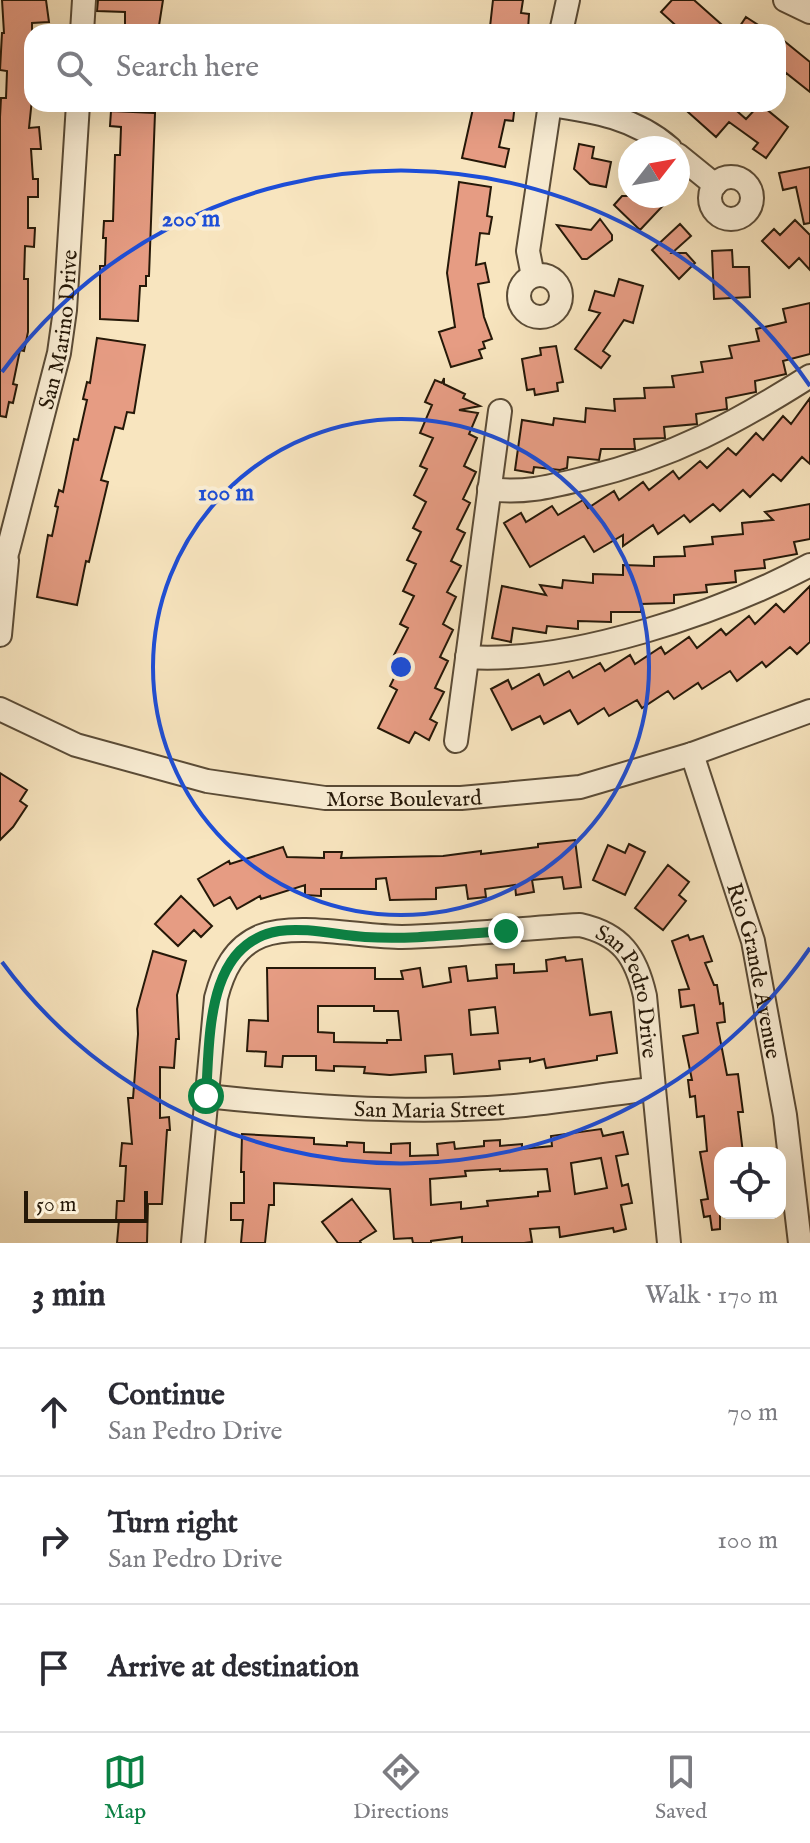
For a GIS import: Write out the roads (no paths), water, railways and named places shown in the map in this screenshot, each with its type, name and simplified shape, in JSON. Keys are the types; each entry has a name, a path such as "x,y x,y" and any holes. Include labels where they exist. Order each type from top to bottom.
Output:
{"street":[{"path":"82,24 84,0"},
{"path":"563,24 568,0"},
{"path":"785,0 810,12"},
{"name":"San Marino Drive","path":"0,574 59,353 65,310 77,112"},
{"path":"533,276 528,251 549,112"},
{"path":"597,112 629,121 655,136"},
{"path":"690,165 715,185"},
{"path":"489,489 532,491 616,471 668,453 742,419 810,376"},
{"path":"456,741 500,411"},
{"name":"San Marino Drive","path":"0,635 8,550"},
{"path":"467,657 521,657 625,635 715,607 810,565"},
{"name":"Morse Boulevard","path":"0,709 76,745 207,781 325,798 461,798 580,787 692,754 810,711"},
{"name":"Rio Grande Avenue","path":"692,754 753,941 785,1115 800,1243"},
{"name":"San Pedro Drive","path":"193,1243 216,998 222,975 242,948 259,937 294,930 404,937 580,925 599,929 616,940 630,955 640,974 645,996 669,1243"},
{"name":"San Maria Street","path":"206,1096 350,1108 443,1110 534,1104 653,1089"}]}
